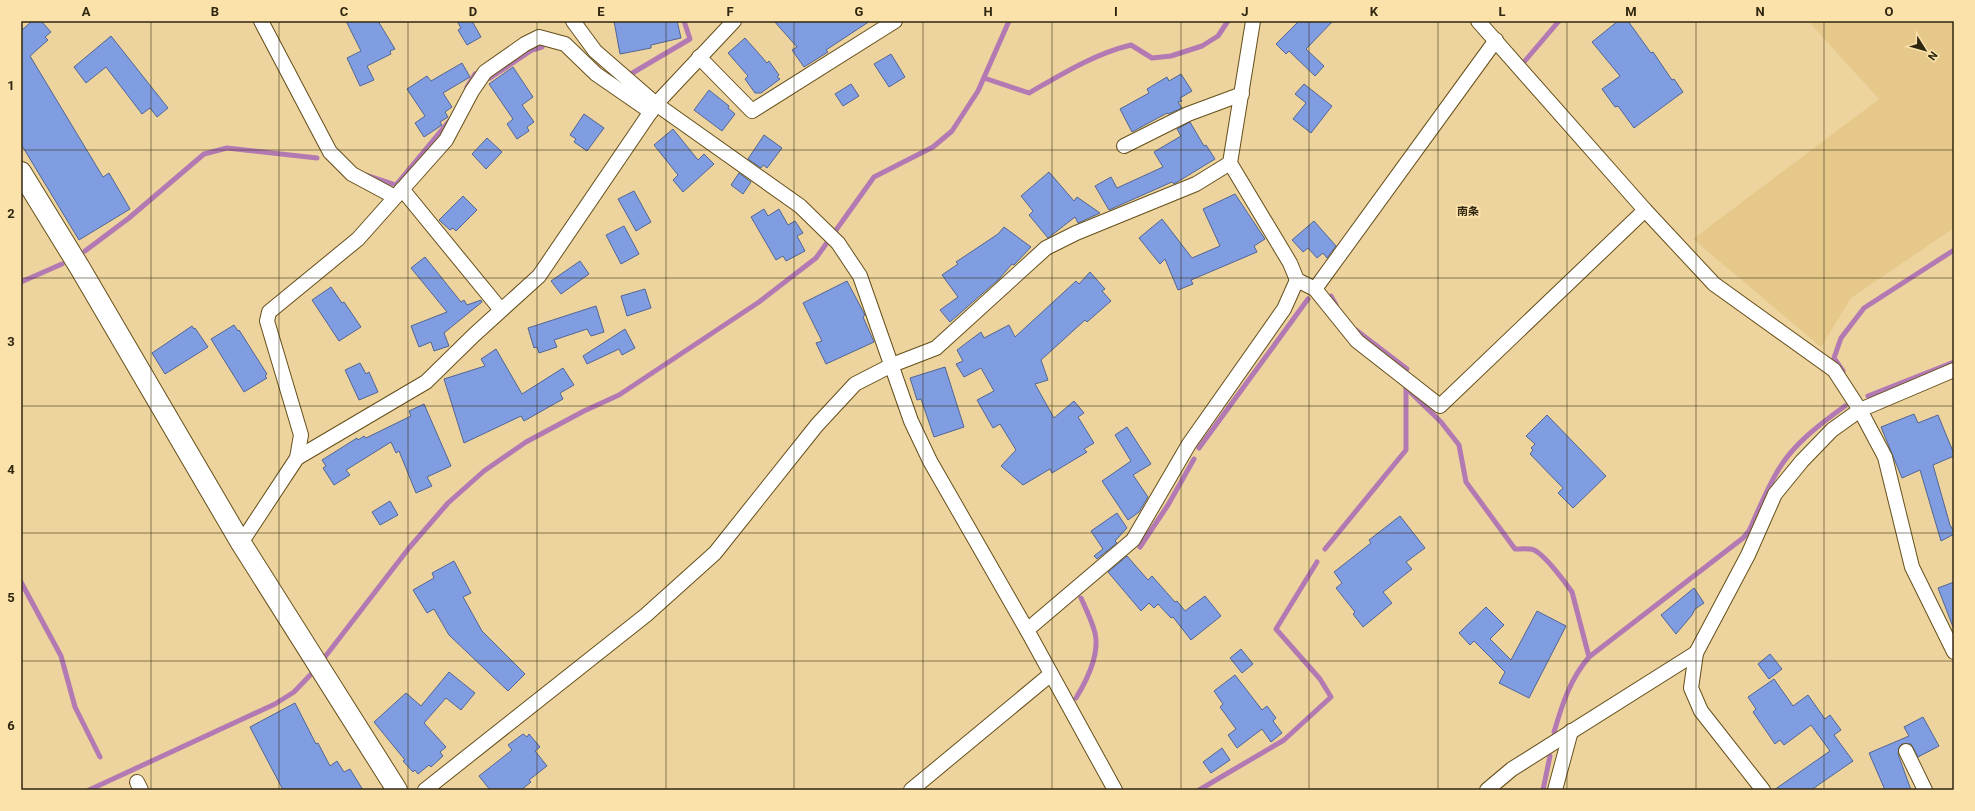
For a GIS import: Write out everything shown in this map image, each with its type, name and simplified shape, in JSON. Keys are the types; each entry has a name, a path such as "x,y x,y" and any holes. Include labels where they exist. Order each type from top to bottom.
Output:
{"street":[{"path":"261,21 330,152 352,174 399,193 501,310"},
{"path":"573,21 595,50 653,108"},
{"path":"241,543 298,458 426,382 501,310 539,276 653,108 734,21"},
{"path":"699,57 752,111 894,21"},
{"path":"1253,21 1230,163 1290,263 1297,280 1315,290 1357,341 1440,406 1645,210"},
{"path":"1478,21 1645,210 1714,284 1834,370 1860,410 1885,457 1912,567 1954,652"},
{"path":"298,458 301,435 267,321 269,312 358,239 446,140 472,91 485,72 525,44 539,37 565,44 596,74 653,108 800,206 838,243 860,276 892,365 910,421 930,462 1051,674 1115,790"},
{"path":"1315,290 1496,40"},
{"path":"1124,146 1188,114 1242,94"},
{"path":"425,790 646,615 715,553 817,424 854,384 892,365 936,348 1046,248 1076,233 1196,184 1230,163"},
{"path":"21,172 84,275 241,543 397,790"},
{"path":"1026,630 1133,540 1189,444 1284,309 1297,280"},
{"path":"1763,790 1701,711 1691,688 1696,653 1748,555 1775,494 1802,461 1832,430 1860,410 1954,370"},
{"path":"1487,790 1512,769 1696,653"},
{"path":"911,790 1051,674"},
{"path":"1555,790 1571,731"},
{"path":"1906,751 1925,790"}],"shaded area":[{"path":"1808,21 1954,21 1954,228 1851,298 1821,347 1693,239 1879,99"}],"building":[{"path":"32,21 41,21 51,32 45,37 48,40 30,56 103,177 109,173 130,209 79,240 21,144 21,31"},
{"path":"346,21 378,21 395,49 390,51 391,54 367,66 374,80 360,86 347,58 361,51"},
{"path":"457,21 472,21 481,37 467,45 458,30 461,28"},
{"path":"614,21 677,21 681,38 651,45 651,48 620,54"},
{"path":"774,21 870,21 826,50 828,52 804,67 792,50 797,47"},
{"path":"1299,21 1333,21 1306,49 1324,66 1315,76 1289,51 1286,54 1276,44"},
{"path":"1618,21 1628,21 1651,53 1653,52 1672,80 1674,79 1683,92 1634,128 1618,106 1615,107 1602,89 1620,76 1592,42"},
{"path":"111,36 168,108 157,117 150,108 142,114 106,67 86,83 74,67"},
{"path":"745,38 767,63 769,61 779,75 777,77 780,79 761,93 755,93 745,79 748,76 728,53"},
{"path":"891,54 905,77 889,87 874,64"},
{"path":"462,63 470,77 443,93 452,107 445,112 448,117 440,122 442,125 424,137 415,123 425,116 407,89 427,76 431,81"},
{"path":"513,67 533,97 522,105 534,122 527,127 529,131 517,139 507,124 513,119 489,84"},
{"path":"1181,74 1192,91 1180,98 1182,101 1178,102 1182,108 1168,114 1167,113 1132,132 1120,109 1149,93 1147,89 1167,77 1169,81"},
{"path":"851,84 859,96 843,106 835,94"},
{"path":"1304,84 1332,106 1311,133 1293,119 1306,103 1295,94"},
{"path":"709,90 729,106 728,108 735,114 722,131 694,110"},
{"path":"584,114 604,128 587,151 574,142 576,139 570,135"},
{"path":"1190,122 1204,146 1206,145 1215,159 1174,184 1172,182 1109,210 1095,186 1111,177 1117,188 1163,167 1154,152 1181,136 1177,129"},
{"path":"673,129 698,160 704,154 714,164 683,192 673,180 678,175 654,145"},
{"path":"764,135 782,148 767,168 763,165 761,168 748,159"},
{"path":"487,138 502,152 486,169 472,154"},
{"path":"1049,172 1074,201 1077,197 1100,213 1078,223 1075,217 1048,238 1029,215 1033,211 1021,196"},
{"path":"739,173 751,182 743,194 731,185"},
{"path":"634,191 651,222 636,231 618,199"},
{"path":"1235,194 1265,239 1254,246 1257,252 1191,280 1193,284 1178,290 1165,259 1160,264 1139,238 1162,219 1192,258 1220,246 1203,209"},
{"path":"463,196 477,210 456,231 453,228 450,230 439,220"},
{"path":"764,209 768,216 779,209 788,225 795,221 803,233 797,236 805,251 786,261 783,256 776,260 751,217"},
{"path":"1314,221 1336,246 1327,258 1323,253 1317,258 1308,248 1303,252 1292,240"},
{"path":"624,226 639,254 621,264 606,235"},
{"path":"1004,227 1031,247 1014,265 1012,264 999,279 950,322 940,310 958,297 942,275 958,264 956,262 998,234"},
{"path":"425,257 461,302 464,300 467,305 481,300 482,302 444,333 449,346 434,351 431,342 419,347 411,326 447,312 411,268"},
{"path":"580,261 589,274 561,294 551,281"},
{"path":"1090,272 1105,289 1102,291 1111,301 1087,322 1085,320 1041,360 1048,380 1035,384 1054,418 1074,401 1084,413 1078,417 1094,443 1084,449 1087,452 1052,473 1050,469 1023,485 1001,466 1016,450 1000,424 993,428 977,400 994,391 981,368 964,377 956,364 963,361 957,350 981,332 984,338 1009,325 1015,337 1076,281 1079,284"},
{"path":"847,281 865,315 863,317 874,342 826,364 816,343 822,341 803,303"},
{"path":"331,287 342,303 344,302 361,327 339,341 312,300"},
{"path":"645,289 651,308 627,316 621,296"},
{"path":"596,306 604,332 591,336 587,329 554,340 557,347 539,353 537,347 534,348 528,328"},
{"path":"234,325 238,331 239,330 267,374 265,376 267,378 244,392 211,339"},
{"path":"192,326 208,347 165,374 152,353"},
{"path":"625,329 635,348 622,355 619,349 587,364 583,356"},
{"path":"496,349 522,394 563,368 574,385 560,393 563,399 524,421 521,416 464,443 444,379 485,366 481,359"},
{"path":"360,363 366,374 369,372 378,392 359,400 345,370"},
{"path":"945,367 964,427 934,437 921,399 917,400 910,378"},
{"path":"424,404 451,466 427,477 432,486 416,493 399,451 396,453 391,442 346,470 350,475 334,485 323,468 326,466 322,460 357,438 358,440 364,436 366,438 411,416 409,411"},
{"path":"1914,414 1918,423 1938,415 1954,454 1954,456 1933,465 1950,525 1954,532 1954,534 1941,541 1920,470 1902,478 1881,427"},
{"path":"1547,415 1606,476 1573,508 1558,493 1563,488 1530,454 1533,450 1531,448 1535,444 1526,436"},
{"path":"1127,427 1151,464 1133,475 1148,497 1139,512 1128,520 1102,481 1131,461 1115,435"},
{"path":"390,501 398,515 380,525 372,512"},
{"path":"1117,513 1127,528 1115,541 1117,543 1097,559 1094,556 1103,549 1091,531"},
{"path":"1400,516 1425,548 1406,562 1412,569 1383,592 1392,603 1363,627 1353,614 1355,612 1336,588 1342,583 1334,572 1371,543 1369,540"},
{"path":"1127,556 1148,580 1152,576 1185,611 1205,596 1221,616 1191,640 1173,617 1171,618 1158,604 1154,608 1149,603 1141,611 1108,572"},
{"path":"454,561 471,593 463,597 482,631 525,674 508,691 449,635 434,609 427,613 413,590 434,578 432,573"},
{"path":"1954,582 1954,627 1953,627 1938,588"},
{"path":"1694,588 1704,603 1695,609 1692,615 1676,634 1661,615"},
{"path":"1486,607 1504,625 1490,639 1511,660 1537,611 1566,626 1529,698 1499,683 1505,672 1474,641 1470,645 1459,633"},
{"path":"1241,649 1253,664 1242,673 1230,658"},
{"path":"1770,654 1782,669 1769,679 1758,664"},
{"path":"449,672 475,693 461,710 446,698 424,723 446,747 440,752 443,756 431,767 429,765 418,774 415,770 413,772 403,761 405,760 374,722 406,693 421,706"},
{"path":"1235,675 1262,710 1267,706 1276,718 1273,721 1282,733 1271,742 1262,729 1237,748 1228,735 1236,729 1220,707 1223,704 1214,691"},
{"path":"1774,679 1793,706 1808,695 1825,719 1830,715 1841,730 1834,735 1853,761 1811,790 1774,790 1830,751 1811,725 1784,745 1780,740 1775,744 1753,712 1756,709 1748,697"},
{"path":"295,703 316,744 318,743 330,766 337,761 344,772 350,769 363,790 283,790 250,727"},
{"path":"1923,717 1939,746 1918,757 1911,744 1902,744 1899,747 1898,754 1911,790 1885,790 1869,753 1909,736 1904,727"},
{"path":"523,734 527,737 529,734 540,747 535,751 547,766 529,780 531,782 521,790 490,790 479,776 512,750 508,745"},
{"path":"1222,748 1230,760 1211,773 1203,762"}],"waterway":[{"path":"629,75 690,39 684,21"},
{"path":"321,662 409,548 448,503 484,471 526,442 584,411 619,395 759,302 816,258 874,177 933,147 952,131 978,91 1009,21"},
{"path":"984,78 1029,93 1091,59 1131,45 1152,58 1171,56 1202,46 1218,36 1228,21"},
{"path":"1524,62 1559,21"},
{"path":"490,78 532,50 542,47"},
{"path":"467,87 475,74"},
{"path":"366,175 396,185 450,120"},
{"path":"85,251 129,218 204,154 227,148 317,158"},
{"path":"1843,371 1834,358 1841,338 1864,308 1954,250"},
{"path":"21,282 62,264"},
{"path":"1331,296 1336,305"},
{"path":"1199,448 1308,299"},
{"path":"1356,330 1407,369"},
{"path":"1868,396 1954,362"},
{"path":"1406,388 1441,422 1459,445 1466,482 1515,549 1530,549 1539,553 1544,557 1572,592 1589,657"},
{"path":"1325,549 1406,450 1406,388"},
{"path":"1554,732 1572,683 1582,665 1589,657 1743,538 1749,531 1769,486 1783,462 1807,436 1845,406"},
{"path":"1140,547 1168,505 1194,459"},
{"path":"1199,790 1284,740 1331,697 1320,679 1276,629 1317,562"},
{"path":"21,582 61,656 75,707 100,757"},
{"path":"1076,698 1092,667 1096,649 1094,629 1081,598"},
{"path":"89,790 275,704 294,692 316,669"},
{"path":"1543,790 1550,756"}],"district":[{"name":"南条","path":"1468,211"}]}
